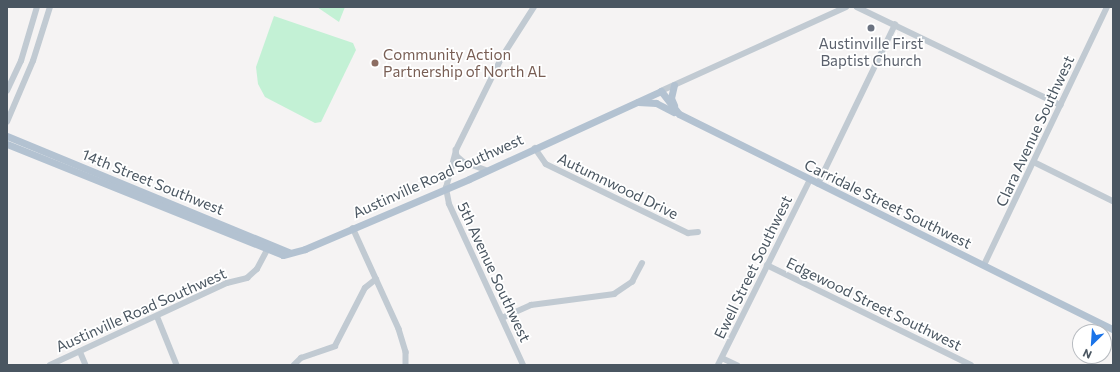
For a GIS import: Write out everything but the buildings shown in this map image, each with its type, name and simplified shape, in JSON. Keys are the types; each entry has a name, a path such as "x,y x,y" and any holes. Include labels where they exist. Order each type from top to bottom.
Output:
{"main road":[{"path":"674,85 671,98 679,114"},
{"name":"Carridale Street Southwest","path":"661,91 679,114 1113,329"},
{"name":"Austinville Road Southwest","path":"267,250 282,255 305,249 446,188 661,91"},
{"path":"638,102 656,103 679,114"},
{"name":"14th Street Southwest","path":"7,136 289,252"},
{"name":"14th Street Southwest","path":"7,144 267,250"}],"street":[{"path":"7,91 21,61 37,7"},
{"path":"7,122 33,61 50,7"},
{"path":"446,188 456,150 502,57 534,7"},
{"name":"Austinville Road Southwest","path":"661,91 846,7"},
{"path":"857,7 1061,105"},
{"name":"Clara Avenue Southwest","path":"984,265 1107,7"},
{"path":"818,184 895,25"},
{"name":"Autumnwood Drive","path":"535,148 546,164 688,233 698,232"},
{"path":"456,150 457,156 464,162 486,170"},
{"path":"1034,162 1113,201"},
{"name":"Ewell Street Southwest","path":"718,365 810,180"},
{"name":"5th Avenue Southwest","path":"446,188 449,204 523,365"},
{"path":"353,228 398,329 406,352 406,365"},
{"name":"Austinville Road Southwest","path":"50,365 158,318 227,283 247,278 257,269 267,250"},
{"path":"502,318 531,305 614,294 632,282 642,263"},
{"name":"Edgewood Street Southwest","path":"767,265 971,365"},
{"path":"294,365 301,358 335,346 365,288 376,279"},
{"path":"158,318 177,365"},
{"path":"80,351 86,365"},
{"path":"722,358 737,365"}],"green space":[{"path":"317,7 345,7 339,22"},
{"path":"274,16 353,43 356,50 321,122 315,123 265,97 258,84 256,67"}],"place":[{"name":"Austinville First Baptist Church","path":"871,28"},
{"name":"Community Action Partnership of North AL","path":"375,63"}]}
